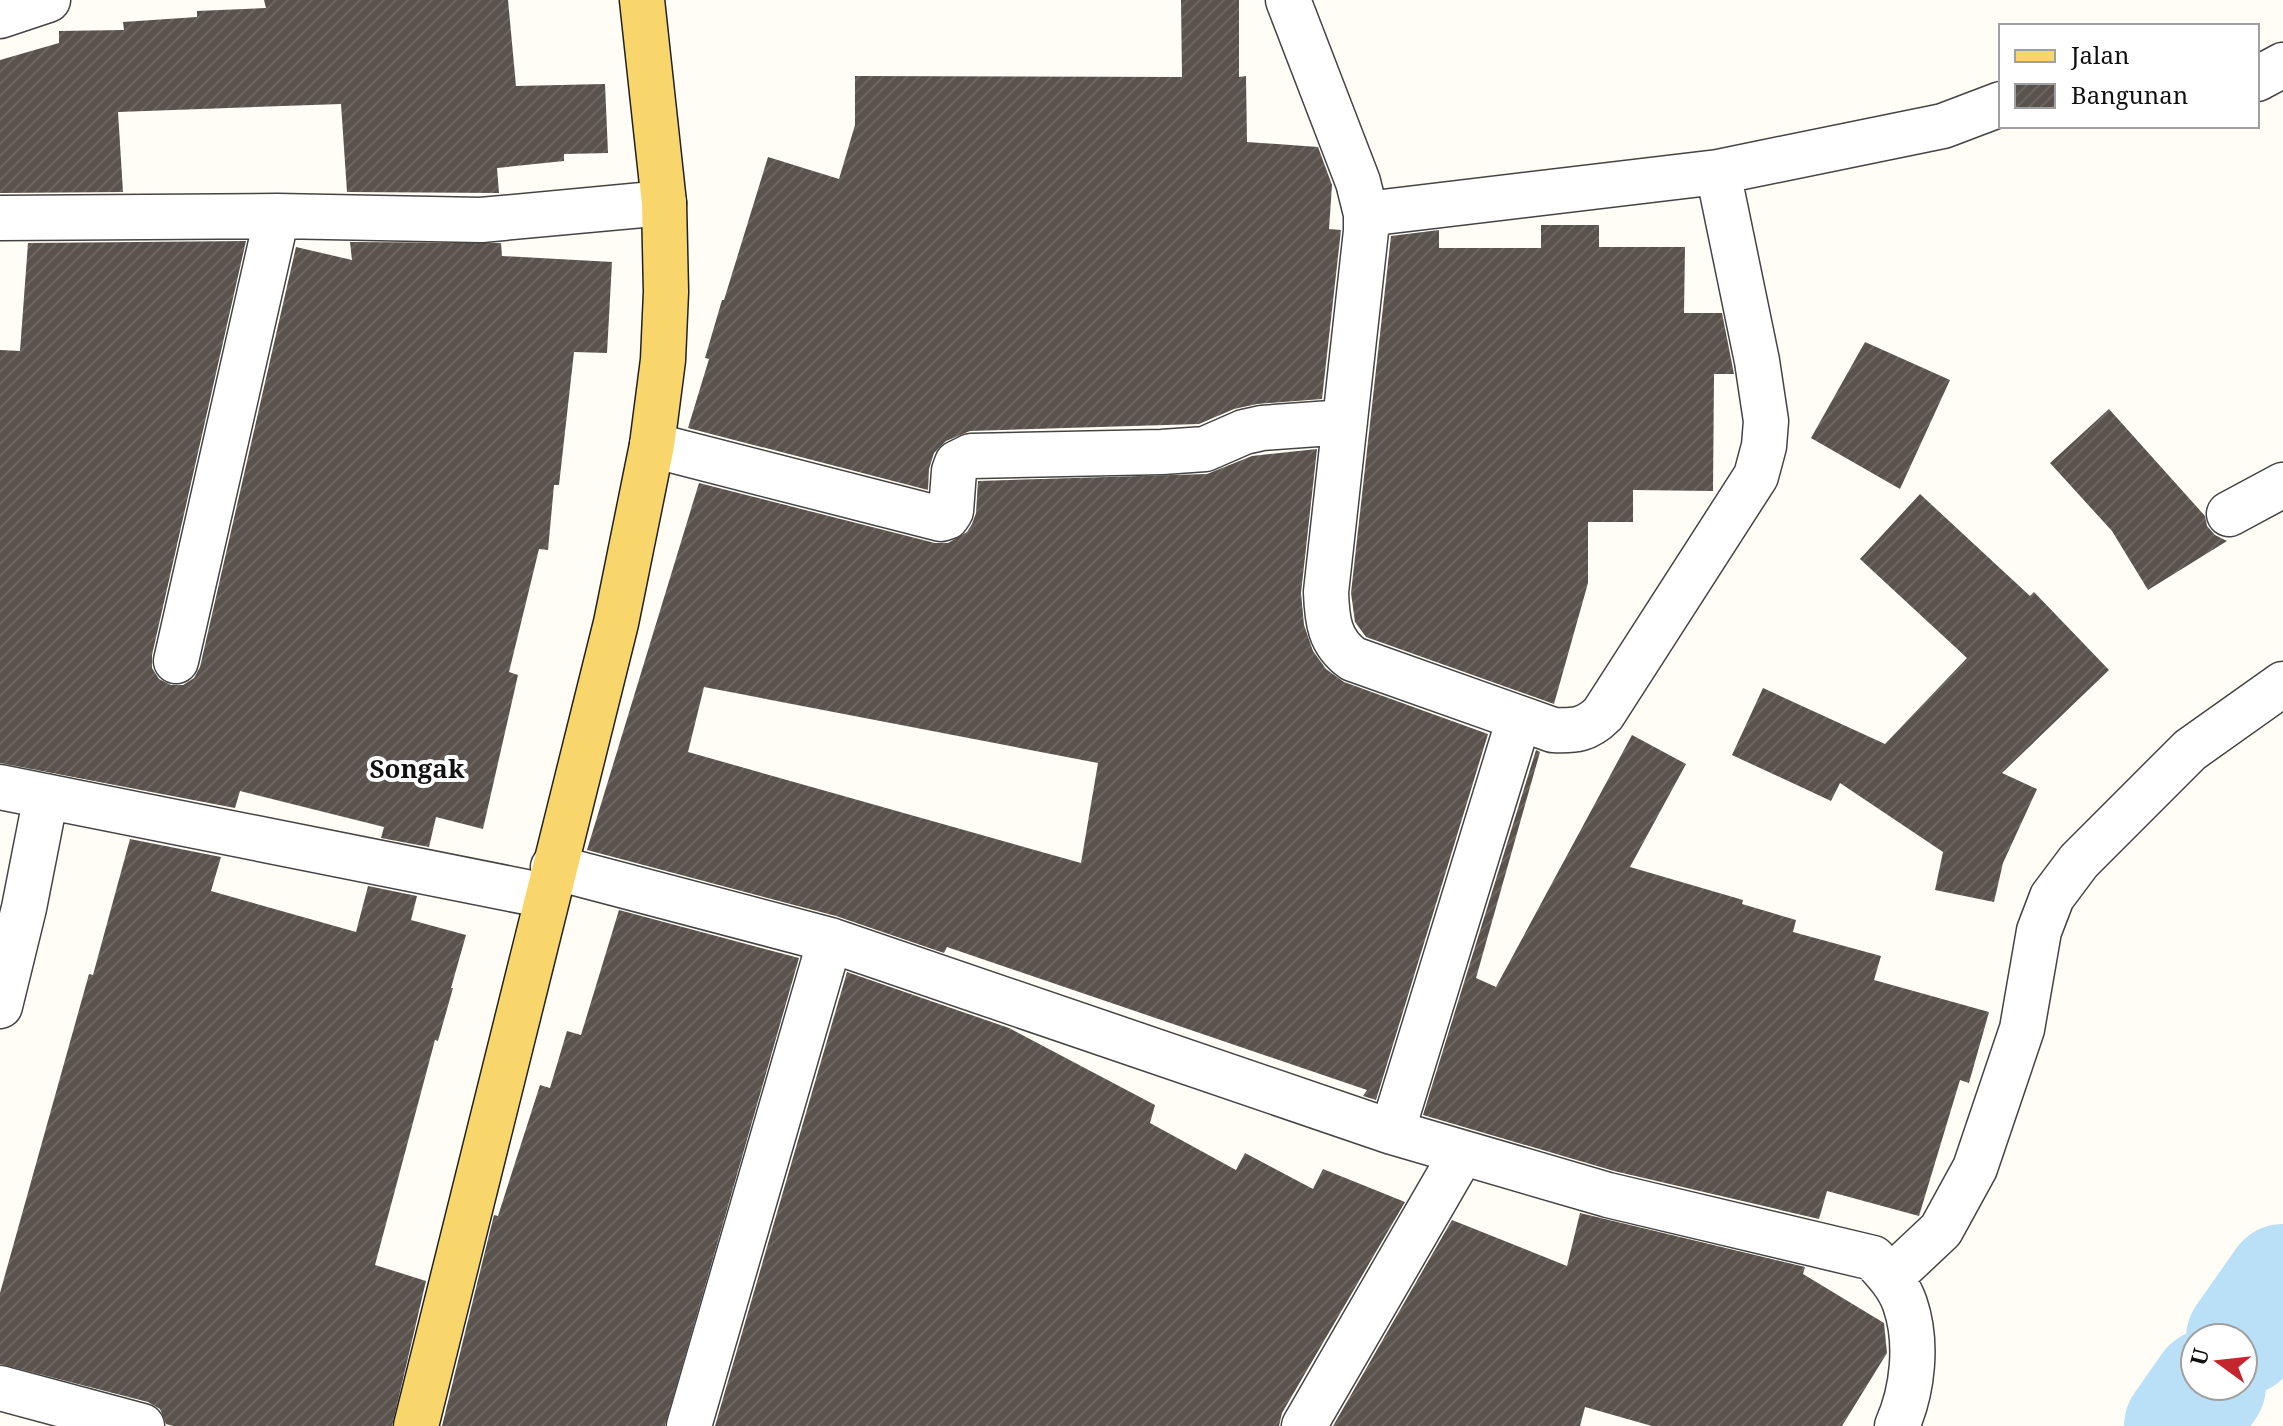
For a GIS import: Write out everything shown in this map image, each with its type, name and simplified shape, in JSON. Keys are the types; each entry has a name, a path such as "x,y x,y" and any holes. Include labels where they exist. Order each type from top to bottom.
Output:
{"main road":[{"path":"416,1426 616,623 652,445 663,360 666,292 664,203 642,0"}],"street":[{"path":"0,16 48,0"},
{"path":"1288,0 1358,182 1366,214 1326,592 1331,635 1341,651 1353,659 1553,730 1577,731 1597,720 1756,476 1764,446 1766,421 1757,361 1718,172"},
{"path":"2259,78 2283,65"},
{"path":"1366,214 1718,172 1943,126 1999,105"},
{"path":"0,218 277,216 481,220 664,203"},
{"path":"176,661 277,216"},
{"path":"652,445 941,519 951,511 957,463 971,456 1205,449 1244,432 1262,428 1345,422"},
{"path":"2229,514 2283,485"},
{"path":"1891,1277 1941,1230 1975,1168 2022,1029 2039,931 2052,897 2079,861 2190,750 2283,684"},
{"path":"1392,1132 1519,719"},
{"path":"0,787 142,817 550,882 830,940 1392,1132 1608,1195 1873,1258 1891,1277 1905,1302 1910,1329 1912,1356 1909,1388 1897,1426"},
{"path":"0,1006 24,908 46,796"},
{"path":"689,1426 830,940"},
{"path":"1304,1426 1462,1153"},
{"path":"0,1388 142,1426"}],"building":[{"path":"264,0 508,0 516,86 605,84 608,153 564,154 564,161 497,168 499,193 347,192 341,104 118,112 123,192 0,193 0,60 59,43 59,31 124,30 123,22 197,17 197,11 266,8"},
{"path":"1181,0 1239,0 1239,77 1246,76 1247,142 1318,147 1332,185 1329,229 1341,230 1322,399 1257,404 1234,409 1199,424 970,431 946,441 934,453 928,490 688,428 709,359 705,358 722,300 768,157 839,179 855,125 855,76 1182,77"},
{"path":"1541,225 1599,225 1599,247 1685,247 1684,313 1722,313 1734,374 1714,374 1713,491 1633,490 1633,522 1588,522 1588,583 1554,704 1366,637 1355,622 1351,593 1391,236 1439,230 1439,248 1541,248"},
{"path":"246,241 152,655 152,668 159,679 171,685 183,685 194,678 200,667 296,247 352,260 350,242 501,243 502,256 612,262 607,353 574,352 559,485 554,485 548,550 539,549 509,672 518,675 483,829 436,817 429,847 381,838 384,827 240,791 235,808 0,763 0,350 20,351 28,243"},
{"path":"1865,342 1950,380 1900,489 1811,438"},
{"path":"2109,409 2205,516 2207,526 2215,535 2227,541 2148,590 2112,531 2050,463"},
{"path":"1317,449 1301,593 1304,625 1313,651 1326,669 1344,682 1488,734 1376,1100 1363,1096 1367,1090 947,947 944,953 836,916 587,850 699,483 935,543 948,543 967,532 972,524 976,513 978,481 1207,474 1252,456","holes":["704,687 1098,763 1081,863 688,752"]},
{"path":"1920,494 2030,596 2034,592 2109,670 2002,773 2037,789 2003,863 1994,902 1935,890 1943,852 1840,783 1831,801 1732,755 1763,688 1885,744 1967,658 1860,559"},
{"path":"1632,735 1686,764 1630,867 1743,900 1742,904 1796,920 1793,932 1881,956 1874,980 1989,1012 1969,1083 1960,1080 1919,1216 1827,1191 1819,1219 1614,1171 1423,1115 1536,750 1540,752 1476,978 1496,987"},
{"path":"130,839 221,857 211,891 356,932 368,886 417,896 411,920 466,935 375,1265 426,1281 392,1426 173,1426 166,1424 160,1409 148,1402 0,1364 0,1293"},
{"path":"619,910 799,958 665,1426 442,1426 494,1215 498,1216 540,1085 550,1088 567,1031 581,1035"},
{"path":"847,972 1009,1028 1155,1105 1150,1123 1236,1170 1245,1153 1313,1189 1323,1169 1405,1202 1282,1413 1279,1426 715,1426"},
{"path":"1580,1213 1805,1267 1803,1274 1884,1323 1887,1353 1842,1426 1652,1426 1585,1407 1580,1426 1333,1426 1452,1220 1567,1266"}],"waterway":[{"path":"2254,1322 2283,1281"},
{"path":"2181,1426 2198,1402"}],"district":[{"name":"Songak","path":"417,769"}]}
